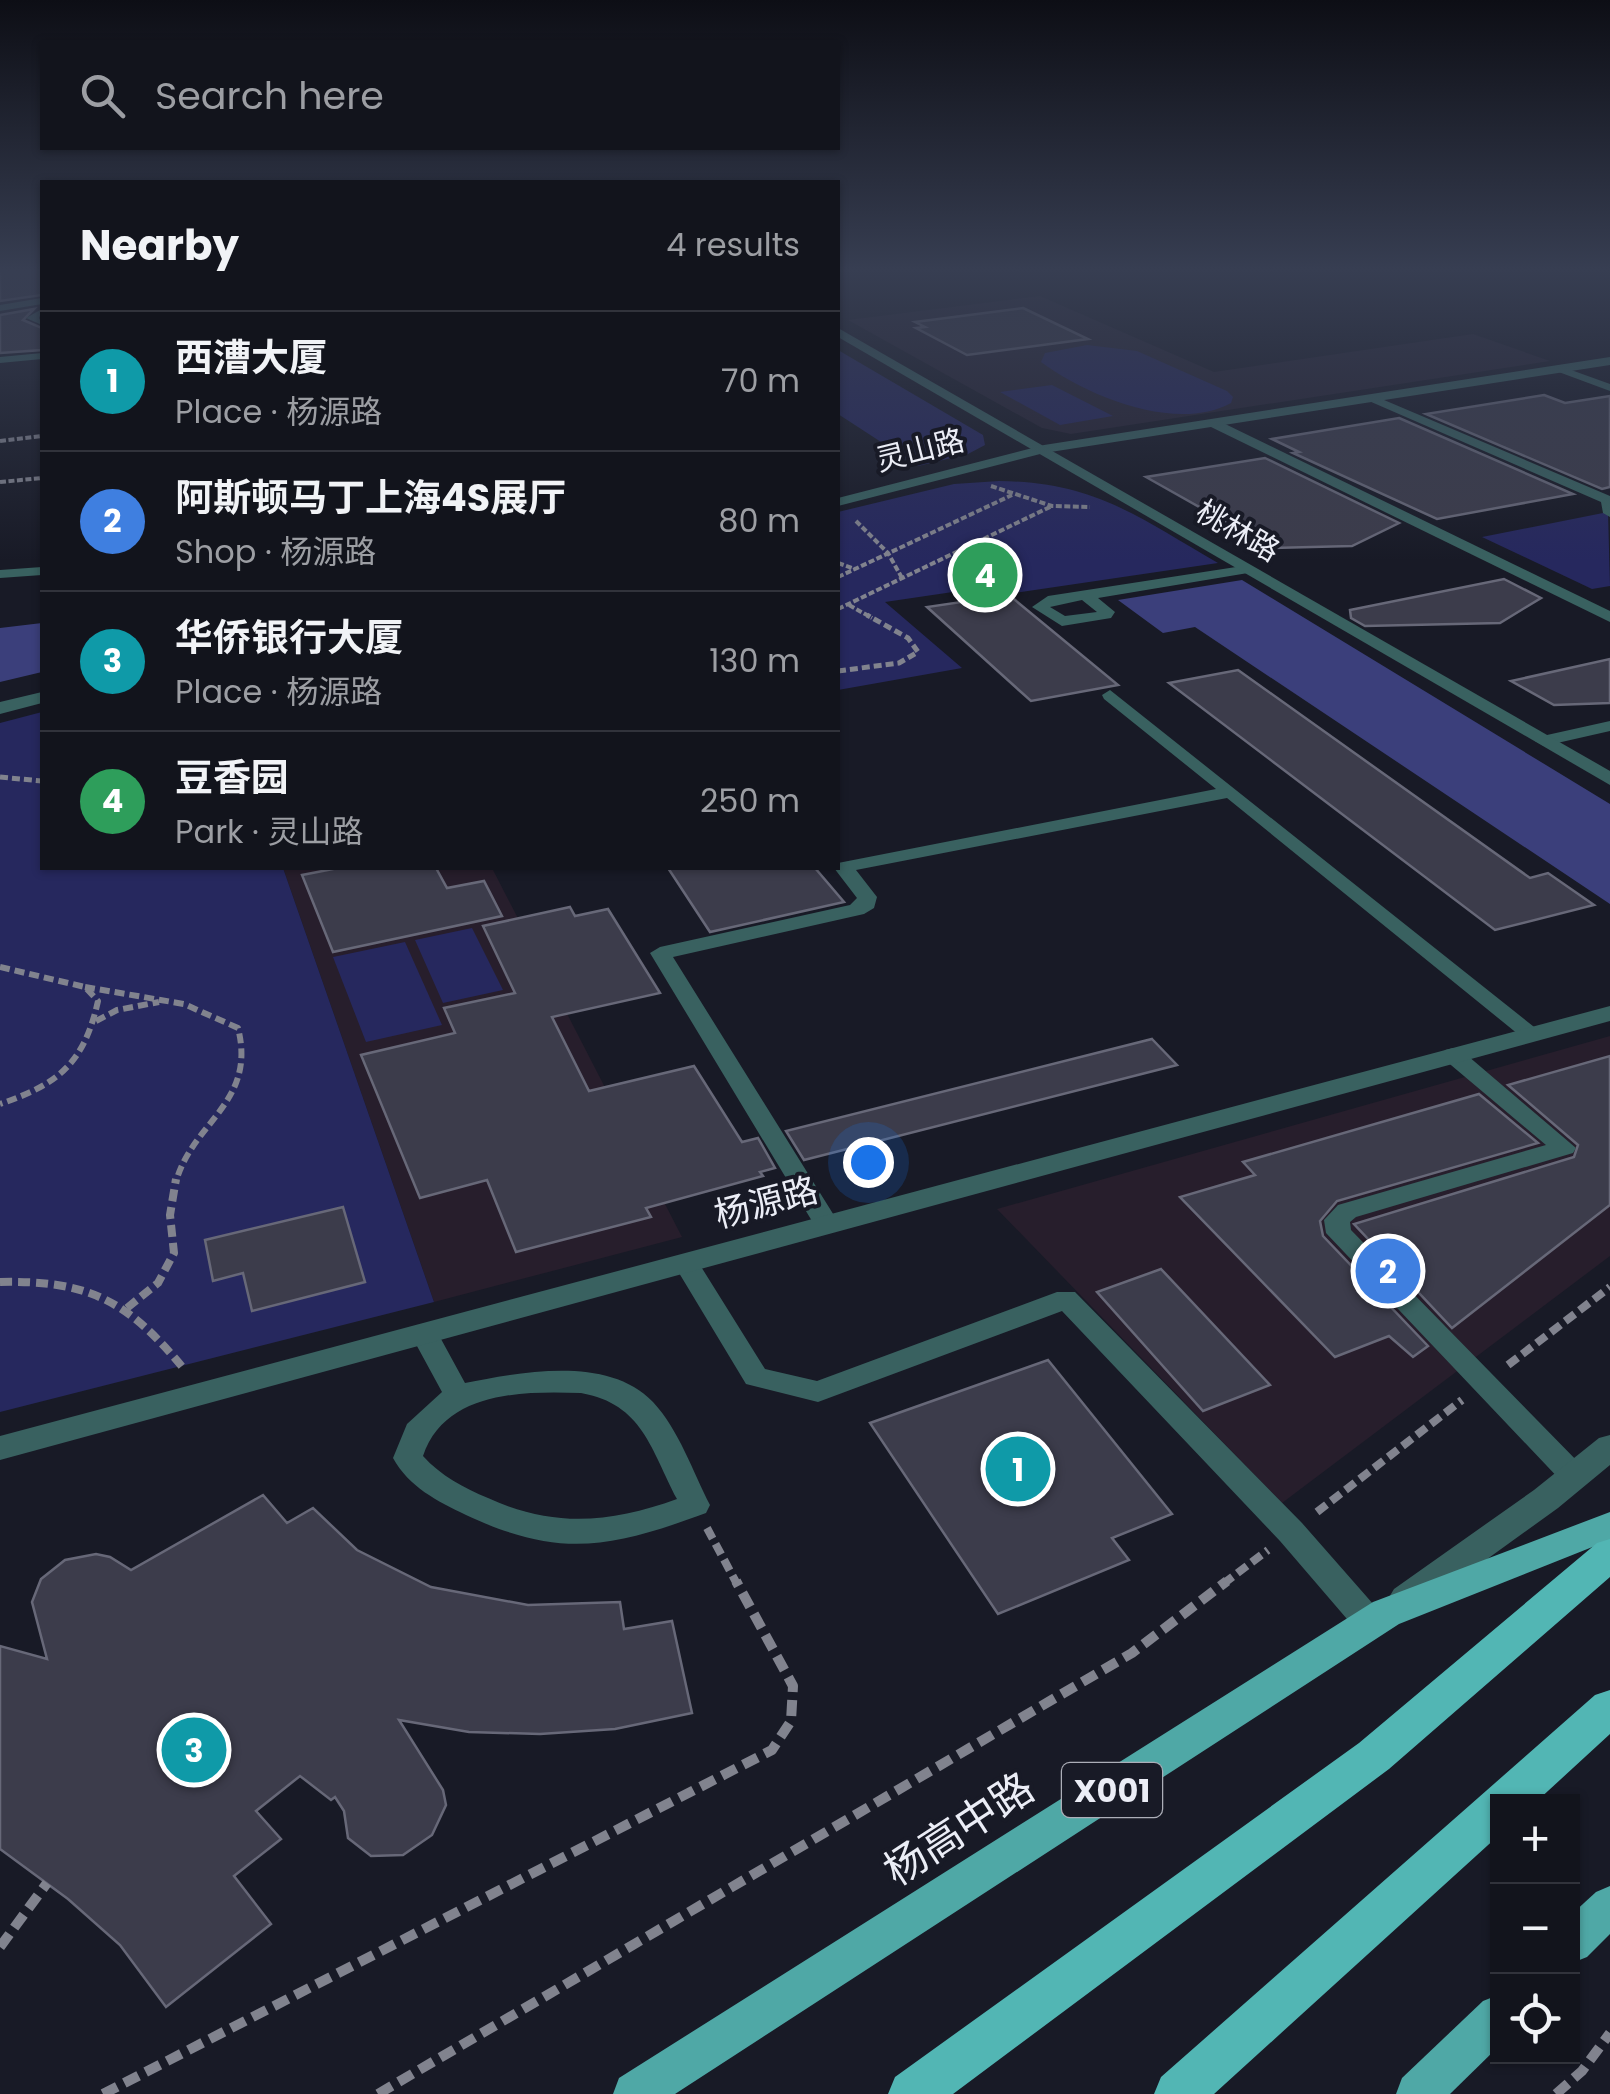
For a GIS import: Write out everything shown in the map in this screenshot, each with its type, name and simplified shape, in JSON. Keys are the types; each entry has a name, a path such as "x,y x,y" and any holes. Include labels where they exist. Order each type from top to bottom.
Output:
{"highway":[{"path":"912,2094 1374,1756 1610,1554"},
{"path":"1514,1794 1610,1708"},
{"path":"1178,2094 1490,1815"}],"main road":[{"name":"杨高中路","path":"635,2094 1378,1618 1610,1526"},
{"path":"1580,1934 1610,1906"},
{"path":"1418,2094 1490,2024"}],"street":[{"name":"桃林路","path":"897,366 1610,778"},
{"name":"灵山路","path":"840,501 1044,449 1578,366"},
{"path":"0,708 40,698"},
{"name":"杨源路","path":"0,1448 1610,1012"},
{"name":"X001","path":"1378,1618 1610,1447"}],"lane":[{"path":"1560,369 1610,388"},
{"path":"1373,399 1607,500 1610,513"},
{"path":"1215,424 1610,617"},
{"path":"1085,595 1249,569"},
{"path":"0,574 40,570"},
{"path":"1110,695 1532,1034"},
{"path":"1544,741 1610,726"},
{"path":"826,1225 660,953 857,910 867,904 867,897 844,867 1231,792"},
{"path":"1454,1055 1564,1148 1347,1211 1337,1220 1339,1233 1574,1476"},
{"path":"686,1263 756,1377 818,1392 1066,1299 1378,1618"},
{"path":"425,1335 458,1395"},
{"path":"565,1383 600,1386 628,1396 643,1410 695,1505 636,1527 592,1535 538,1531 496,1517 423,1479 408,1458 417,1432 458,1395 525,1384 565,1383"}],"path":[{"path":"0,442 40,436"},
{"path":"840,607 1052,506 1012,495 965,469"},
{"path":"0,482 40,478"},
{"path":"840,576 1012,495"},
{"path":"854,519 888,554 902,578"},
{"path":"840,564 855,568"},
{"path":"840,670 899,662 918,652 908,638 848,604"},
{"path":"0,777 40,781"},
{"path":"0,967 85,987 177,1001 215,1011 238,1028 245,1056 236,1085 177,1176 170,1214 174,1253 158,1283 127,1308"},
{"path":"0,1104 59,1078 80,1057 98,1002 85,987"},
{"path":"94,1022 142,1002 177,1001"},
{"path":"0,1282 72,1284 127,1308 151,1327 203,1394"},
{"path":"378,2094 1132,1653 1610,1287"},
{"path":"103,2094 772,1750 792,1722 792,1686 695,1505"},
{"path":"0,1947 46,1883"},
{"path":"1556,2094 1582,2072 1610,2033"}],"shaded area":[{"path":"840,366 865,366 983,435 985,445 968,454 918,466 840,415"},
{"path":"930,366 1200,366 1214,372 1257,366 1519,366 1071,434 1042,428"},
{"path":"1046,366 1170,366 1233,397 1231,403 1209,411 1159,412 1107,398"},
{"path":"1052,385 1113,416 1060,425 1000,392"},
{"path":"1033,483 1089,495 1139,517 1218,563 1000,595 980,588 885,602 962,668 840,690 840,512 954,484"},
{"path":"1608,512 1610,586 1592,589 1482,537"},
{"path":"1242,580 1610,804 1610,904 1195,627 1163,633 1118,600"},
{"path":"40,623 40,672 0,682 0,628"},
{"path":"40,713 40,870 284,870 434,1302 0,1412 0,723"},
{"path":"284,870 493,870 682,1237 434,1302"},
{"path":"472,928 503,990 443,1003 415,940"},
{"path":"405,942 442,1025 366,1042 333,957"},
{"path":"1610,1036 1610,1256 1282,1503 997,1209"}],"building":[{"path":"1544,395 1565,403 1610,396 1610,487 1602,489 1426,414"},
{"path":"1399,418 1573,494 1437,519 1293,453 1299,452 1272,439"},
{"path":"1265,458 1399,523 1352,546 1272,548 1146,477"},
{"path":"1504,579 1541,598 1500,623 1365,626 1351,618 1350,610"},
{"path":"1009,595 1118,685 1031,701 927,607"},
{"path":"1610,659 1610,703 1554,705 1511,681"},
{"path":"1238,670 1530,878 1548,873 1594,905 1495,930 1169,683"},
{"path":"328,870 437,870 447,888 484,881 502,916 333,952 302,875"},
{"path":"669,870 817,870 844,902 710,932"},
{"path":"570,907 575,916 608,909 660,993 552,1017 589,1091 694,1066 742,1142 758,1138 775,1168 760,1172 763,1176 646,1208 651,1217 516,1252 487,1180 420,1198 361,1055 455,1033 444,1008 515,993 483,926"},
{"path":"1152,1039 1177,1065 804,1160 786,1131"},
{"path":"1610,1056 1610,1205 1452,1328 1354,1224 1574,1157 1578,1145 1508,1085"},
{"path":"1479,1094 1538,1143 1337,1201 1320,1221 1323,1236 1428,1346 1413,1357 1389,1336 1335,1357 1180,1197 1255,1175 1243,1162"},
{"path":"343,1207 365,1282 252,1311 243,1273 213,1281 205,1240"},
{"path":"1161,1269 1270,1385 1203,1411 1097,1292"},
{"path":"1048,1360 1172,1514 1112,1538 1129,1560 998,1614 870,1423"},
{"path":"263,1495 287,1523 313,1508 357,1550 431,1587 528,1605 620,1602 624,1629 672,1621 692,1713 615,1729 540,1734 469,1732 399,1720 443,1790 446,1805 432,1835 403,1855 371,1856 348,1838 344,1811 335,1797 331,1800 300,1776 256,1811 281,1839 234,1876 271,1924 166,2007 120,1945 68,1899 0,1849 0,1646 47,1659 32,1602 41,1579 65,1560 96,1554 110,1557 131,1570"}],"place":[{"name":"豆香园","path":"985,575"},
{"name":"阿斯顿马丁上海4S展厅","path":"1388,1271"},
{"name":"西漕大厦","path":"1018,1469"},
{"name":"华侨银行大厦","path":"194,1750"}]}
